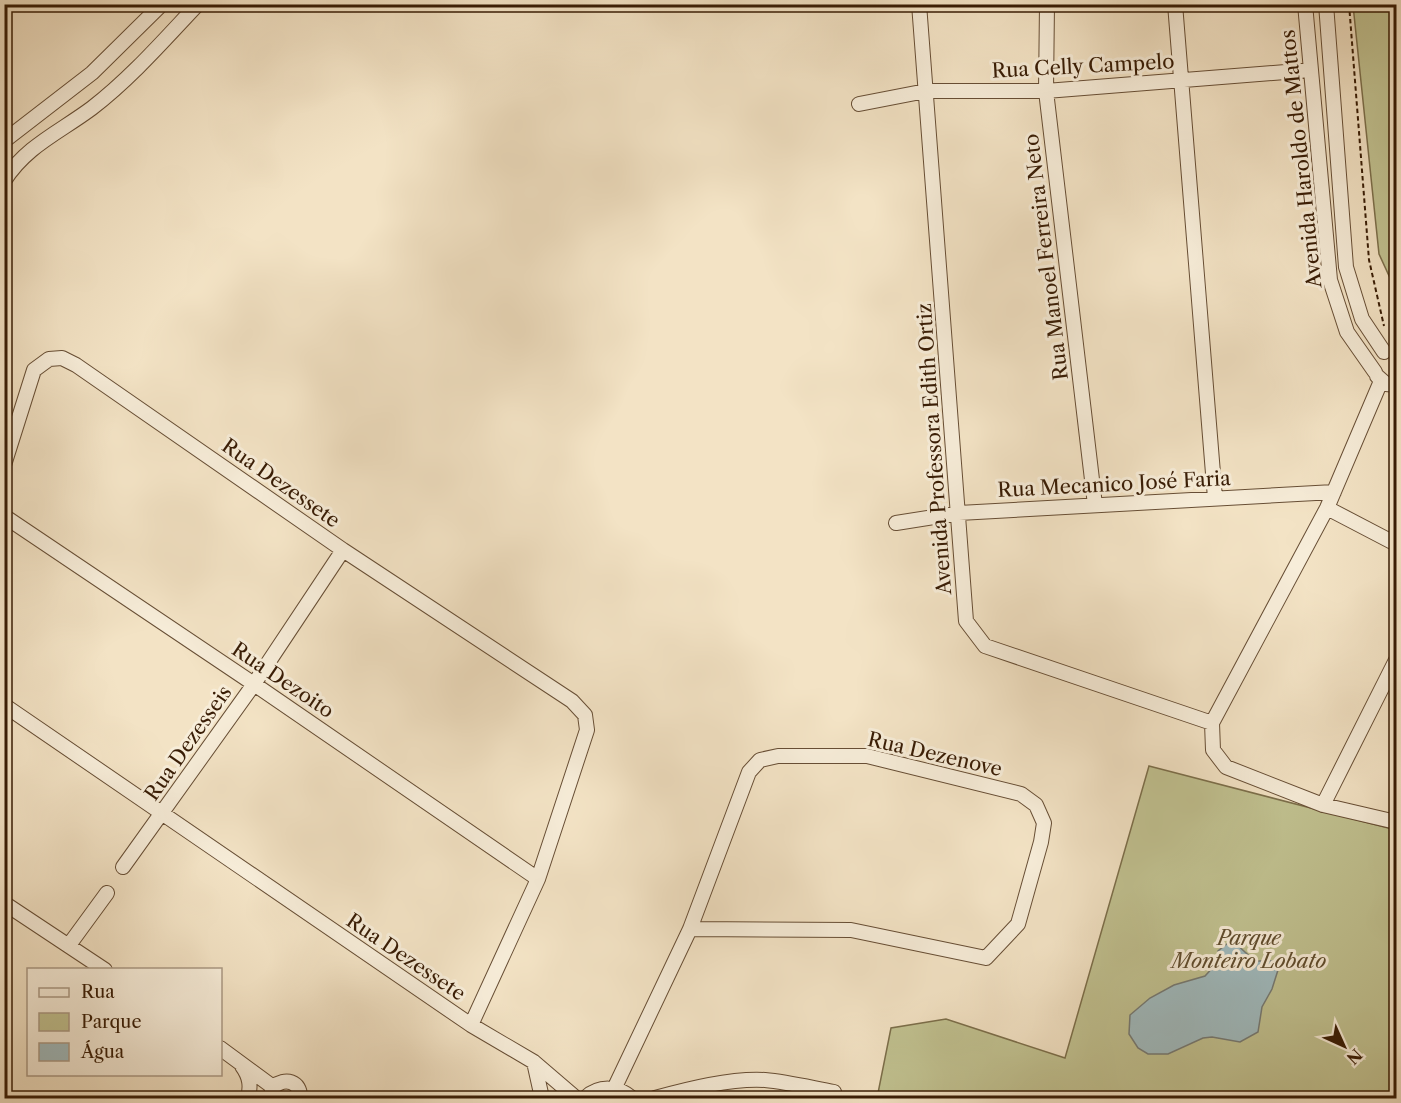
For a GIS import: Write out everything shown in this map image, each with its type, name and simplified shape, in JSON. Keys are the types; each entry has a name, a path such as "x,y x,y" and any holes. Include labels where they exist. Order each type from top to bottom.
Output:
{"street":[{"path":"4,141 92,73 162,4"},
{"path":"4,181 15,164 92,108 136,69 198,4"},
{"name":"Avenida Professora Edith Ortiz","path":"919,4 966,621 985,646 1212,723"},
{"name":"Rua Manoel Ferreira Neto","path":"1047,4 1046,91 1095,505"},
{"path":"1174,4 1215,498"},
{"name":"Avenida Haroldo de Mattos","path":"1305,4 1330,280 1347,332 1378,376"},
{"name":"Avenida Haroldo de Mattos","path":"1326,4 1346,267 1362,319 1390,350"},
{"name":"Rua Celly Campelo","path":"859,104 926,91 1046,91 1310,70"},
{"path":"1390,350 1376,360 1378,376 1327,508 1212,723 1213,750 1226,767 1323,805 1396,822"},
{"name":"Rua Dezessete","path":"4,465 34,370 50,359 62,358 76,365 344,550 572,701 585,715 587,730 538,879"},
{"path":"1378,376 1386,384 1396,385"},
{"name":"Rua Mecanico José Faria","path":"896,523 959,513 1334,492"},
{"path":"1327,508 1396,544"},
{"name":"Rua Dezoito","path":"4,516 538,879"},
{"name":"Rua Dezesseis","path":"123,867 254,684 344,550"},
{"path":"1323,805 1396,660"},
{"name":"Rua Dezessete","path":"4,705 471,1025 534,1062 576,1098"},
{"name":"Rua Dezenove","path":"615,1089 690,930 749,772 760,760 778,756 867,756 1021,794 1036,805 1044,823 1041,842 1018,924 986,958 851,930 690,930"},
{"path":"471,1025 538,879"},
{"path":"69,945 107,893"},
{"path":"4,903 104,968"},
{"path":"222,1048 238,1059 271,1093 279,1082 293,1082 298,1087 300,1098"},
{"path":"238,1059 248,1074 250,1089 248,1098"},
{"path":"534,1062 542,1098"},
{"path":"655,1098 682,1090 765,1080 834,1092"},
{"path":"788,1098 795,1085"},
{"path":"585,1098 602,1089 615,1089 632,1098"}],"path":[{"path":"1349,4 1368,260 1384,327"}],"green space":[{"path":"1353,5 1396,5 1396,291 1379,254"},
{"name":"Parque Monteiro Lobato","path":"1149,766 1396,830 1396,1098 877,1098 891,1028 946,1019 1065,1058"}],"water":[{"path":"1228,943 1236,944 1255,961 1273,961 1278,970 1272,989 1262,1007 1258,1032 1240,1042 1212,1037 1203,1038 1168,1054 1148,1054 1138,1048 1129,1034 1130,1015 1150,998 1174,985 1205,976 1216,964 1218,951"}]}
